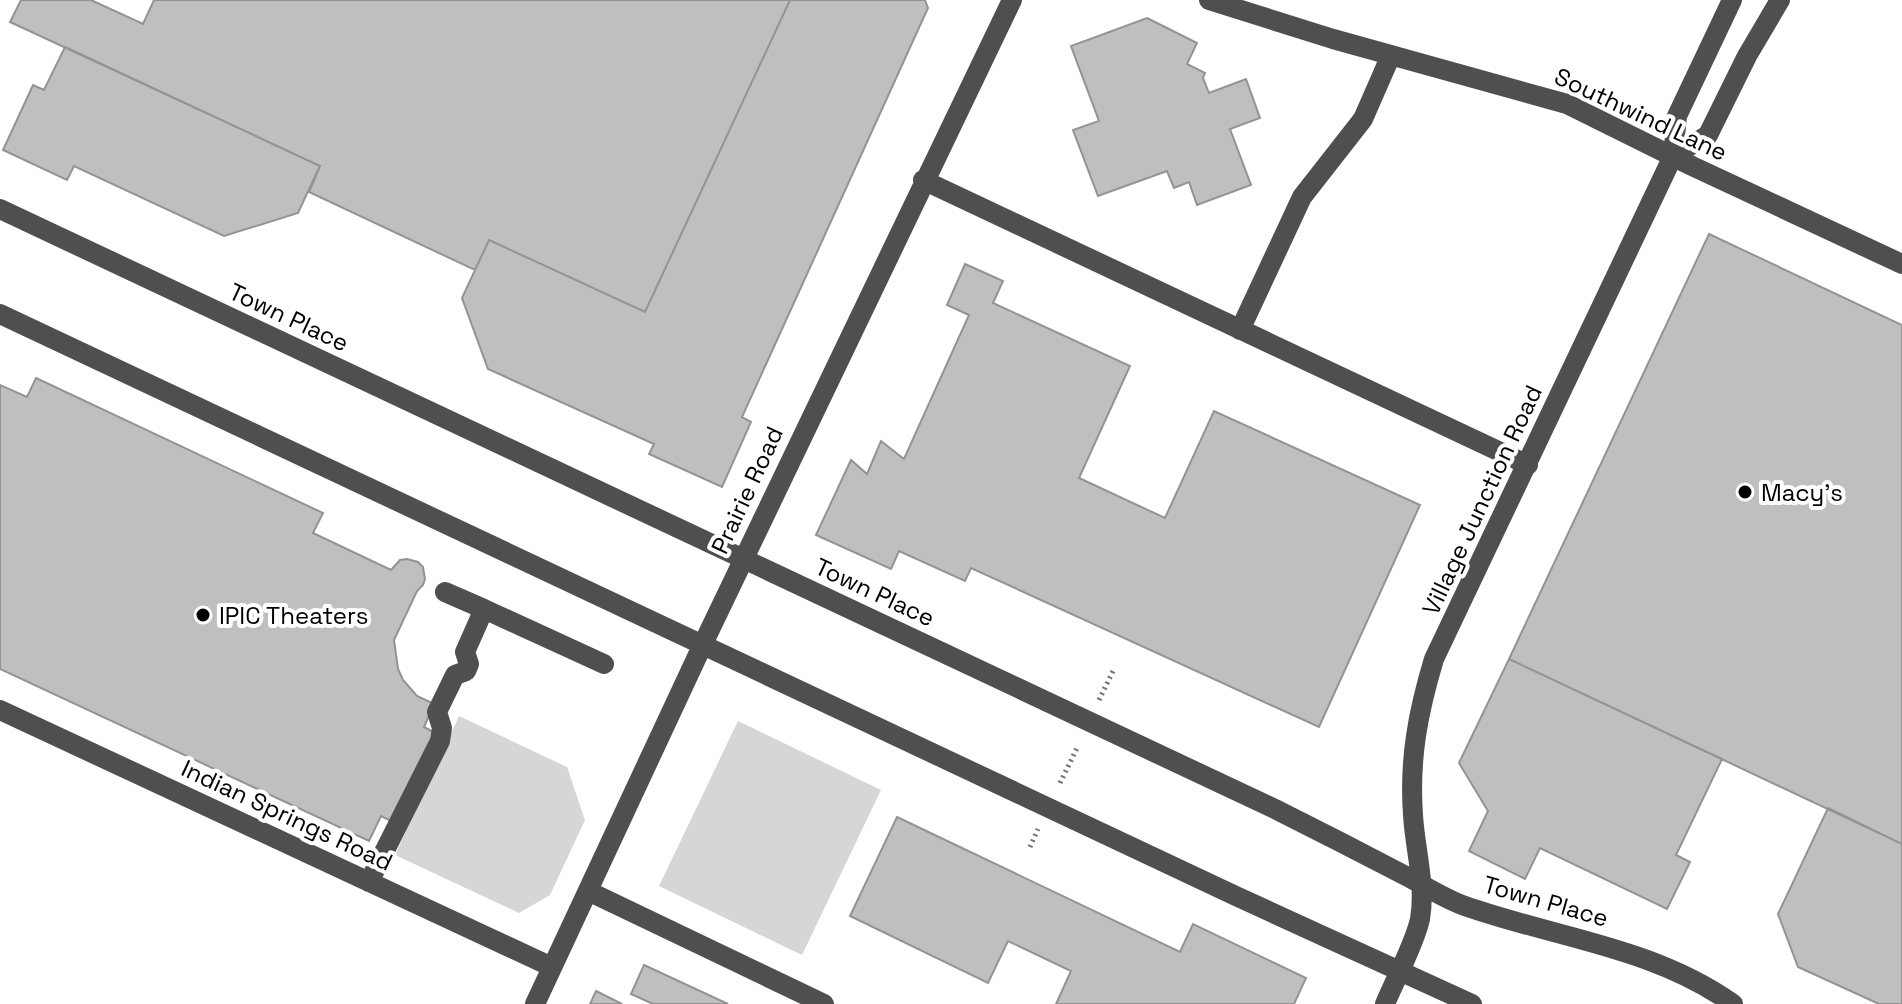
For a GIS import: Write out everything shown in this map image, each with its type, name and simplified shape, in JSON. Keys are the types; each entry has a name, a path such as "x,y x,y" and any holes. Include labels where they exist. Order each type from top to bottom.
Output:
{"street":[{"name":"Prairie Road","path":"535,1004 923,180 1012,0"},
{"name":"Southwind Lane","path":"1209,0 1567,104 1902,264"},
{"path":"1673,156 1677,116 1732,0"},
{"path":"1673,156 1708,135 1747,56 1780,0"},
{"path":"1240,330 1302,197 1363,119 1391,55"},
{"name":"Village Junction Road","path":"1385,1004 1420,921 1422,884 1413,816 1418,714 1434,659 1673,156"},
{"path":"923,180 1528,465"},
{"name":"Town Place","path":"0,209 1275,809 1461,905 1519,924 1635,954 1679,973 1733,1004"},
{"path":"0,314 1048,808 1472,1004"},
{"path":"445,592 604,664"},
{"path":"369,882 440,741 442,728 437,712 455,675 466,671 469,664 465,652 484,609"},
{"name":"Indian Springs Road","path":"0,710 552,967"},
{"path":"588,891 824,1004"}],"path":[{"path":"1030,847 1114,669"}],"shaded area":[{"path":"459,716 567,767 585,820 550,895 519,913 395,855"},
{"path":"738,721 881,790 802,955 659,886"}],"building":[{"path":"21,0 91,0 143,24 154,0 790,0 645,312 489,240 475,270 309,192 320,166 10,22"},
{"path":"790,0 925,0 928,8 742,417 751,422 722,487 649,454 654,444 488,369 462,298 489,240 645,312"},
{"path":"1147,18 1197,43 1187,64 1205,73 1203,78 1209,93 1246,79 1260,118 1230,129 1251,185 1197,205 1189,182 1174,188 1167,171 1098,196 1073,130 1099,121 1071,46"},
{"path":"65,47 320,166 298,213 224,236 74,166 67,180 3,150 33,85 44,90"},
{"name":"Macy's","path":"1709,234 1902,325 1902,844 1509,659"},
{"path":"965,264 1003,281 993,303 1130,366 1079,478 1165,518 1214,411 1420,505 1319,727 971,568 965,581 899,551 891,569 816,535 851,460 867,474 881,441 904,459 969,315 947,305"},
{"name":"IPIC Theaters","path":"36,378 323,513 313,533 391,570 400,560 407,559 423,567 423,585 417,591 394,640 398,669 403,680 417,696 434,704 424,727 437,734 395,823 381,816 369,841 0,669 0,385 27,397"},
{"path":"1509,659 1722,759 1676,855 1690,862 1667,909 1540,848 1525,879 1469,851 1488,811 1459,763"},
{"path":"1828,808 1902,844 1902,1004 1879,1004 1798,967 1778,914"},
{"path":"897,817 1180,952 1193,924 1306,978 1294,1004 1056,1004 1071,971 1008,941 988,983 850,916"},
{"path":"644,965 728,1004 653,1004 631,994"},
{"path":"596,991 622,1004 590,1004"}],"place":[{"name":"Macy's","path":"1745,492"},
{"name":"IPIC Theaters","path":"203,615"}]}
